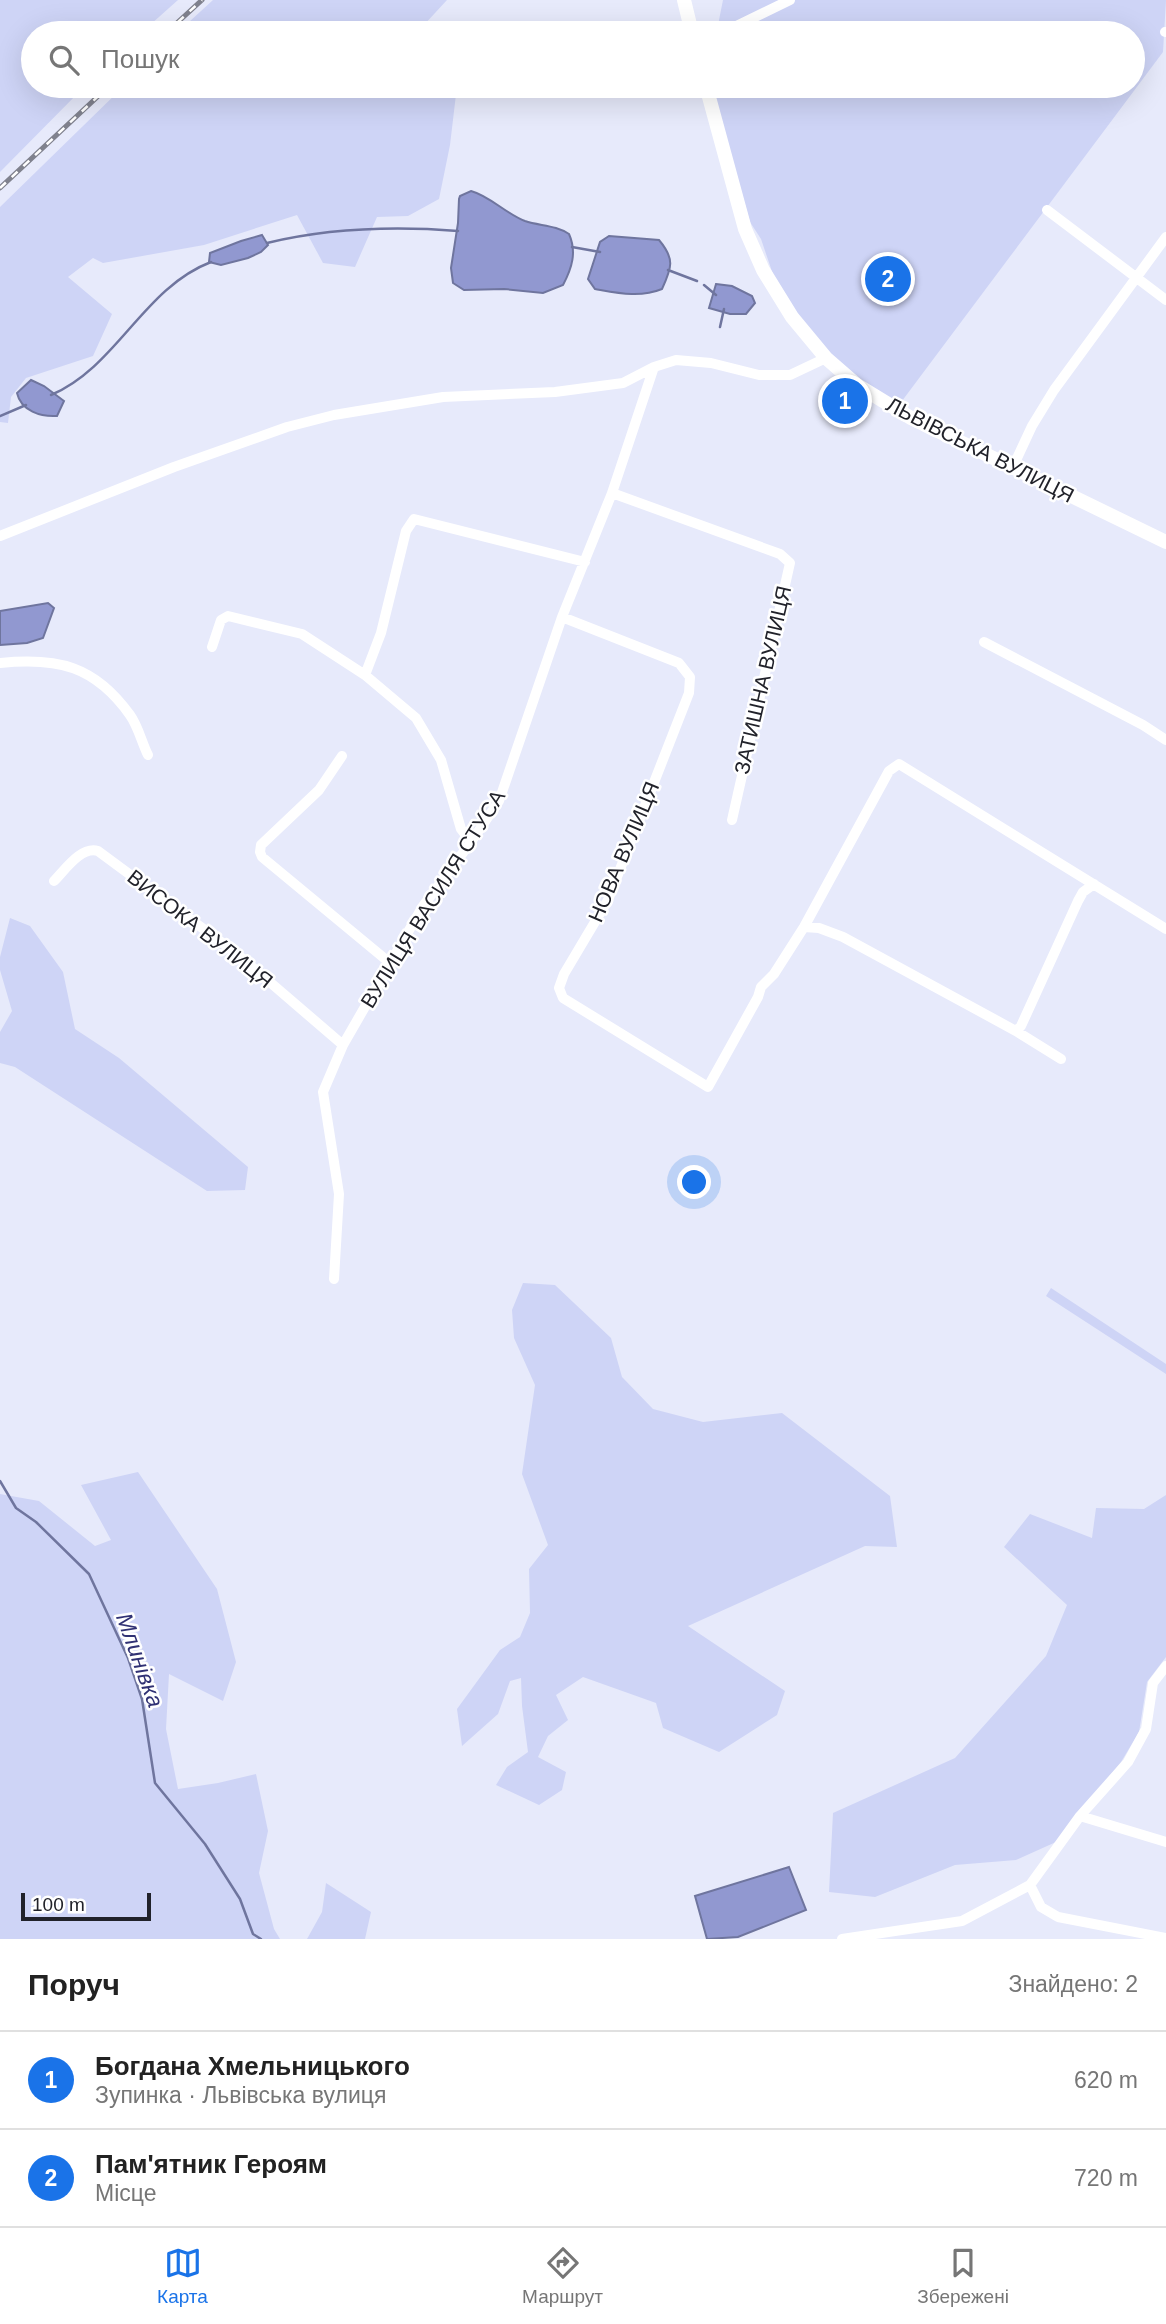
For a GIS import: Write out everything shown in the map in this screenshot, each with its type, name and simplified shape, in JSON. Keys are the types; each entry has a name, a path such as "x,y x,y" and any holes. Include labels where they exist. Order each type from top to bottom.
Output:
{"main road":[{"path":"684,0 689,21"},
{"name":"ЛЬВІВСЬКА ВУЛИЦЯ","path":"709,98 745,229 763,270 778,297 826,358 857,385 911,418 1166,542"}],"street":[{"path":"747,21 790,0"},
{"path":"1047,210 1166,300"},
{"path":"1012,469 1032,426 1054,390 1166,237"},
{"path":"0,536 174,467 287,427 334,415 443,397 555,392 623,383 654,367 676,360 711,363 759,375 790,375 826,358"},
{"name":"ВУЛИЦЯ ВАСИЛЯ СТУСА","path":"334,1279 339,1194 323,1093 343,1045 423,906 499,801 562,617 612,493 654,367"},
{"name":"ЗАТИШНА ВУЛИЦЯ","path":"612,493 780,554 790,563 732,820"},
{"path":"365,675 382,633 406,531 414,519 585,562"},
{"path":"212,647 221,620 228,616 302,634 365,675 416,718 441,760 461,829 471,842"},
{"name":"НОВА ВУЛИЦЯ","path":"562,617 679,663 690,677 689,693 608,900 564,974 559,988 563,998 708,1087 761,987 774,974 804,927"},
{"path":"984,642 1143,725 1166,740"},
{"path":"0,663 55,662 83,671 106,688 131,717 148,755"},
{"path":"342,756 319,790 261,845 260,852 273,866 390,962"},
{"path":"1061,1059 1016,1031 843,937 819,928 804,927 889,771 899,764 1166,929"},
{"name":"ВИСОКА ВУЛИЦЯ","path":"54,881 85,852 92,849 98,851 236,953 343,1045"},
{"path":"1016,1031 1021,1026 1083,892 1094,884"},
{"path":"842,1939 961,1921 1030,1885 1080,1816 1128,1762 1146,1729 1153,1683 1166,1666"},
{"path":"1080,1816 1166,1842"},
{"path":"1030,1885 1041,1907 1058,1917 1166,1938"}],"shaded area":[{"path":"0,0 178,0 154,21 21,21 21,98 73,98 0,172"},
{"path":"213,0 447,0 428,21 190,21"},
{"path":"723,0 1166,0 1163,52 1145,76 1145,21 719,21"},
{"path":"112,98 456,98 450,145 439,199 408,216 377,217 355,267 323,263 297,215 204,245 103,263 93,258 68,277 112,314 93,356 26,378 11,397 8,423 0,422 0,207"},
{"path":"714,98 1129,98 896,409 857,385 783,304 761,239 750,222"},
{"path":"10,918 30,926 63,972 75,1029 119,1058 248,1167 245,1190 207,1191 15,1067 0,1063 0,1032 12,1011 0,970 0,957"},
{"path":"523,1283 555,1285 611,1338 622,1377 653,1409 703,1422 782,1413 890,1496 897,1547 865,1546 688,1626 785,1691 777,1715 719,1752 663,1728 656,1703 583,1677 556,1695 568,1720 548,1736 538,1757 566,1772 562,1790 539,1805 496,1785 507,1767 528,1752 521,1678 510,1681 498,1714 462,1746 457,1709 500,1650 520,1637 530,1613 529,1569 548,1545 522,1474 535,1385 514,1338 512,1310"},
{"path":"1051,1288 1166,1364 1166,1374 1046,1296"},
{"path":"138,1472 217,1589 236,1662 223,1701 169,1674 166,1729 178,1789 256,1774 268,1831 259,1873 274,1929 280,1939 0,1939 0,1494 39,1501 95,1546 111,1540 81,1485"},
{"path":"1166,1495 1166,1657 1147,1682 1139,1732 1121,1762 1056,1842 1016,1860 955,1865 875,1897 829,1892 833,1813 955,1758 1046,1656 1067,1605 1004,1547 1030,1514 1092,1538 1096,1508 1144,1509"},
{"path":"326,1883 371,1912 365,1939 307,1939 322,1912"}],"water":[{"path":"471,191 525,221 553,227 569,234 573,247 572,260 563,285 543,293 504,289 464,290 453,283 451,268 459,199"},
{"path":"262,235 268,245 261,252 221,265 209,262 210,253"},
{"path":"609,236 659,240 670,258 668,275 662,289 637,294 595,289 588,279 600,242"},
{"path":"716,284 732,286 752,296 755,303 746,314 730,314 709,308"},
{"path":"31,380 64,401 57,416 38,414 27,408 19,399 17,393"},
{"path":"48,603 54,608 43,638 27,643 0,645 0,611"},
{"path":"789,1867 806,1910 738,1937 707,1939 695,1896"}],"waterway":[{"path":"267,243 314,234 362,230 458,231"},
{"path":"572,247 600,252"},
{"path":"51,395 94,366 167,290 187,274 211,262"},
{"path":"668,270 697,281"},
{"path":"704,285 716,295"},
{"path":"720,327 724,309"},
{"path":"0,416 26,405"},
{"name":"Млинівка","path":"0,1481 16,1508 36,1522 89,1574 128,1658 142,1699 155,1783 205,1844 240,1899 253,1934 261,1939"}],"railway":[{"path":"179,21 202,0"},
{"path":"0,188 96,98"}],"place":[{"name":"Пам'ятник Героям","path":"888,279"},
{"name":"Богдана Хмельницького","path":"845,401"}]}
